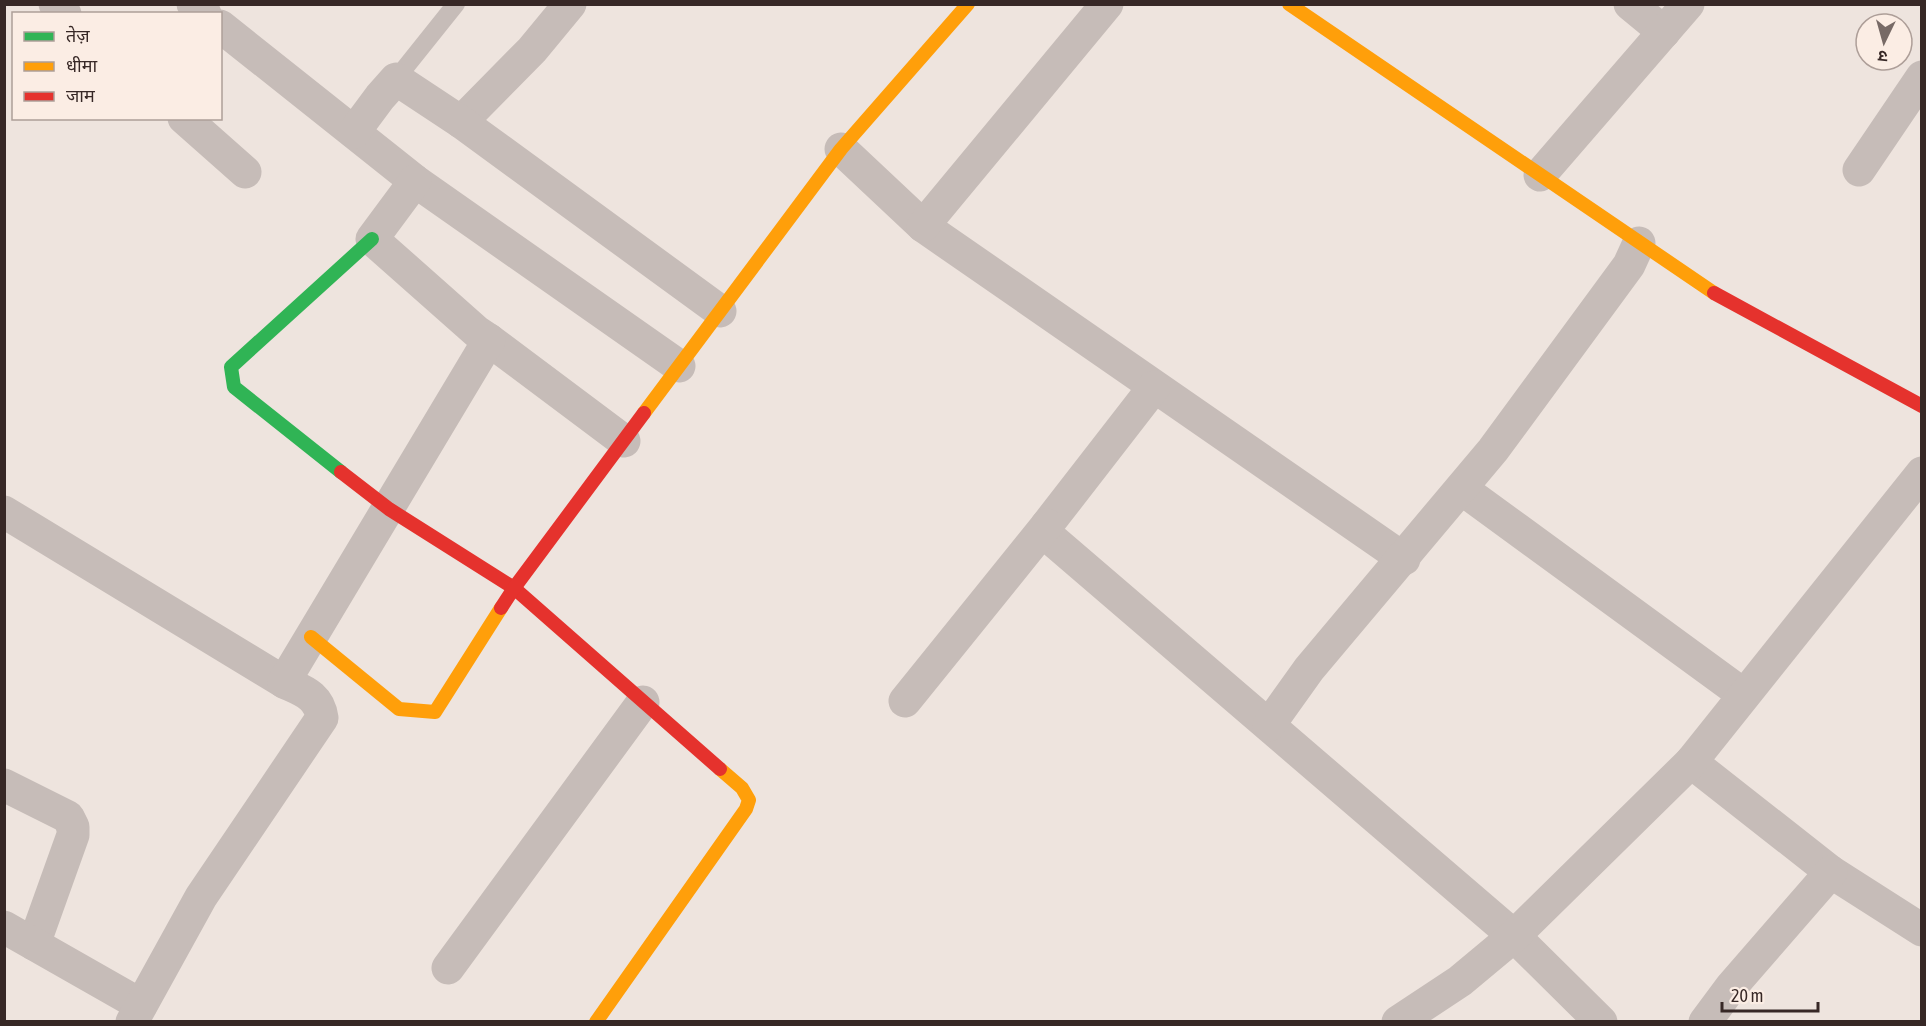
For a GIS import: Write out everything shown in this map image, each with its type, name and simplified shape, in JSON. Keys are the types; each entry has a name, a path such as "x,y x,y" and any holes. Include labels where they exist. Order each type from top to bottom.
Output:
{"street":[{"path":"461,122 532,50 570,4"},
{"path":"311,637 399,709 435,712 514,588 841,149 968,4"},
{"path":"923,226 1107,4"},
{"path":"1289,4 1713,293 1922,406"},
{"path":"1630,4 1664,32"},
{"path":"1540,175 1688,4"},
{"path":"222,28 416,181 679,366"},
{"path":"1859,170 1922,77"},
{"path":"354,132 396,79 461,122 720,310"},
{"path":"186,120 245,172"},
{"path":"841,149 923,226 1404,559"},
{"path":"416,181 372,239 236,361 231,367 231,377 234,387 389,509 514,588 742,788 749,800 746,809 596,1022"},
{"path":"372,239 477,332 624,441"},
{"path":"1269,725 1309,669 1404,559 1493,450 1629,265 1639,243"},
{"path":"284,682 489,340"},
{"path":"905,701 1047,525 1154,387"},
{"path":"1398,1022 1460,981 1514,936 1691,762 1922,473"},
{"path":"1462,489 1744,695"},
{"path":"4,512 284,682 311,696 321,707 322,718 201,897 136,1013 34,944 4,927"},
{"path":"1047,525 1048,536 1514,936 1601,1022"},
{"path":"448,968 643,702"},
{"path":"1691,762 1831,872 1922,930"},
{"path":"4,785 68,817 73,827 73,835 34,944"},
{"path":"1705,1022 1731,987 1831,872"}],"lane":[{"path":"396,79 456,4"}],"traffic: fast":[{"path":"341,472 234,387 231,367 372,239"}],"traffic: slow":[{"path":"644,413 841,149 968,4"},
{"path":"1289,4 1714,293"},
{"path":"311,637 399,709 435,712 501,608"},
{"path":"596,1022 746,809 749,800 742,788 720,769"}],"traffic: jam":[{"path":"1714,293 1922,406"},
{"path":"501,608 644,413"},
{"path":"341,472 389,509 514,588 720,769"}]}
